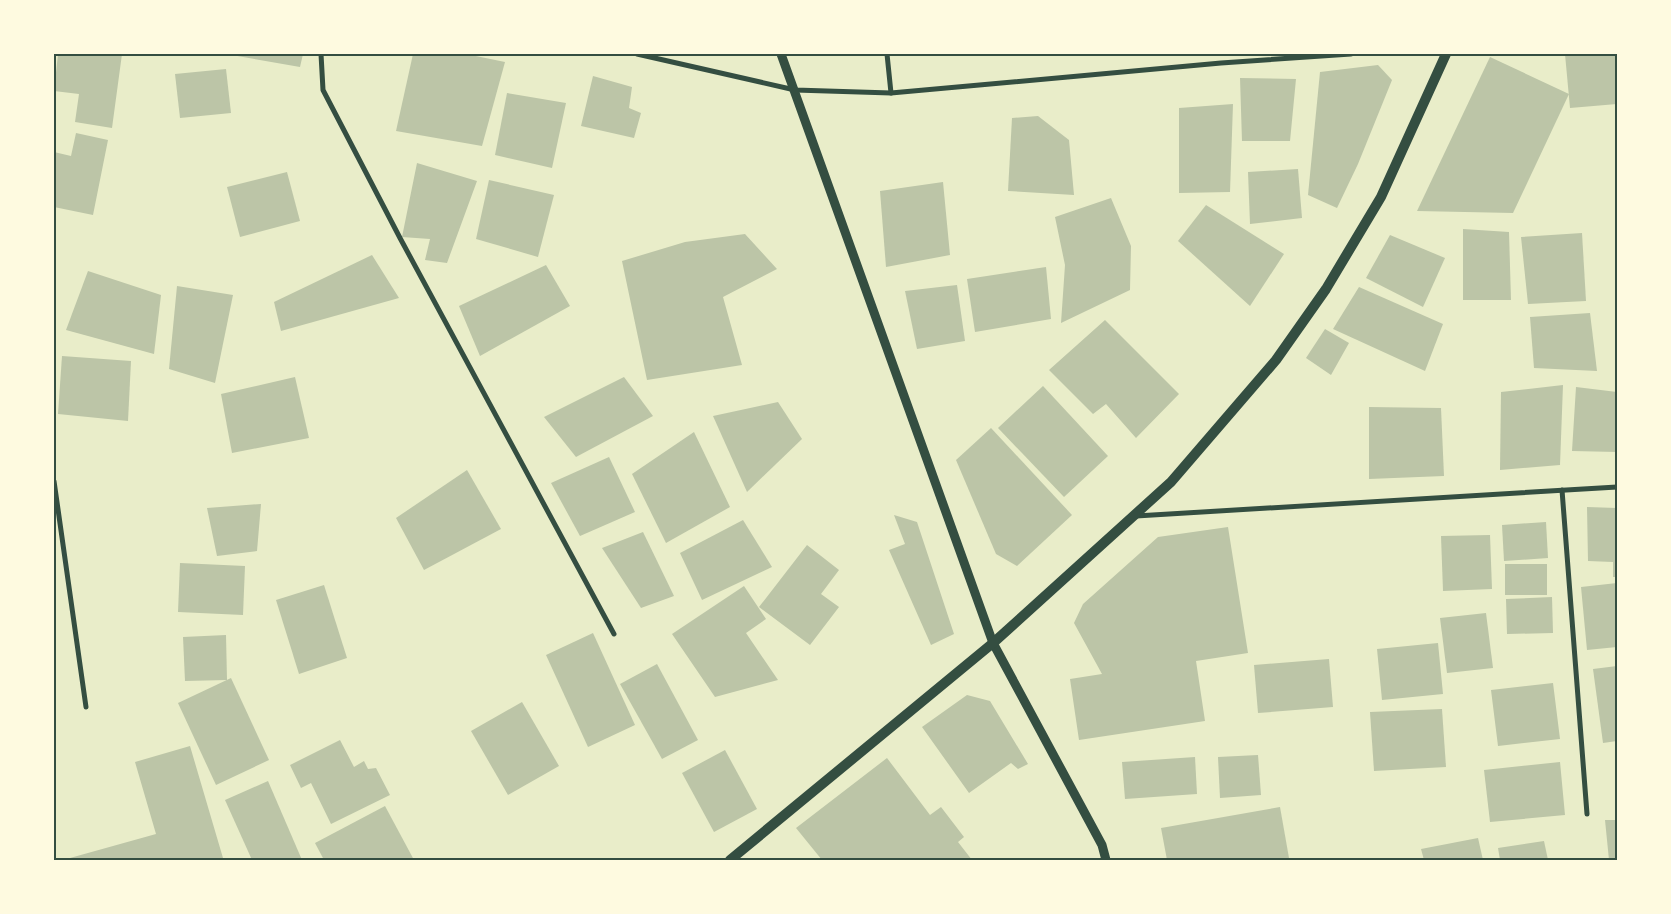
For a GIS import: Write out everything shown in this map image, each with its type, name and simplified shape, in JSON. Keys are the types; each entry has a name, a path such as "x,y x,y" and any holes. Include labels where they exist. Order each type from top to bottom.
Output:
{"main road":[{"path":"730,860 993,642 1171,482 1270,368 1326,289 1380,197 1446,54"}],"street":[{"path":"321,54 323,90 400,238 614,634"},
{"path":"637,54 795,90 891,93 1221,63 1351,54"},
{"path":"781,54 993,642 1098,836 1106,860"},
{"path":"886,54 891,93"},
{"path":"54,481 86,707"},
{"path":"1133,516 1617,488"},
{"path":"1562,490 1587,814"}],"building":[{"path":"58,54 122,54 112,128 75,122 79,94 54,91"},
{"path":"226,54 303,54 300,67"},
{"path":"413,54 466,54 505,62 482,146 396,131"},
{"path":"1565,54 1617,54 1617,104 1570,108"},
{"path":"1490,57 1569,94 1513,213 1417,211"},
{"path":"1378,65 1392,80 1358,164 1337,208 1308,195 1320,72"},
{"path":"226,69 231,113 180,118 175,74"},
{"path":"593,76 632,87 629,108 641,113 634,138 581,126"},
{"path":"1240,78 1296,79 1290,141 1242,141"},
{"path":"507,93 566,103 552,168 495,155"},
{"path":"1233,104 1230,192 1179,193 1179,108"},
{"path":"1038,116 1069,140 1074,195 1008,191 1012,118"},
{"path":"76,133 108,140 93,215 54,207 54,152 71,156"},
{"path":"417,163 477,181 447,263 425,260 430,239 402,237"},
{"path":"1298,169 1302,218 1250,224 1248,172"},
{"path":"287,172 300,221 240,237 227,187"},
{"path":"489,180 554,195 538,257 476,239"},
{"path":"943,182 950,255 886,267 880,191"},
{"path":"1111,198 1131,246 1130,290 1061,323 1065,265 1055,217"},
{"path":"1206,205 1284,254 1250,306 1178,241"},
{"path":"1463,229 1509,232 1511,300 1463,300"},
{"path":"1582,233 1586,301 1528,304 1521,237"},
{"path":"745,234 777,269 723,297 742,365 647,380 622,261 685,242"},
{"path":"1390,235 1445,258 1423,307 1366,278"},
{"path":"372,255 399,298 281,331 274,302"},
{"path":"546,265 570,306 480,356 459,306"},
{"path":"1046,267 1051,319 975,332 967,279"},
{"path":"88,271 161,295 154,354 66,330"},
{"path":"957,285 965,341 917,349 905,291"},
{"path":"177,286 233,295 215,383 169,369"},
{"path":"1359,287 1443,324 1425,371 1333,329"},
{"path":"1590,313 1597,371 1534,368 1530,317"},
{"path":"1105,320 1179,394 1136,438 1106,404 1093,414 1049,370"},
{"path":"1325,329 1349,343 1331,375 1306,358"},
{"path":"62,356 131,361 128,421 58,414"},
{"path":"295,377 309,438 232,453 221,394"},
{"path":"624,377 653,416 576,457 544,417"},
{"path":"1563,385 1560,465 1500,470 1501,392"},
{"path":"1043,386 1108,456 1064,497 998,428"},
{"path":"1576,387 1617,392 1617,452 1572,451"},
{"path":"778,402 802,439 747,492 713,416"},
{"path":"1369,407 1441,408 1444,476 1369,479"},
{"path":"991,428 1072,515 1017,566 996,554 956,460"},
{"path":"694,432 730,507 666,543 632,474"},
{"path":"609,457 635,512 580,536 551,483"},
{"path":"467,470 501,529 424,570 396,518"},
{"path":"261,504 257,551 217,556 207,508"},
{"path":"1587,507 1617,508 1617,577 1613,577 1613,562 1588,561"},
{"path":"894,515 917,522 954,634 931,645 889,550 905,544"},
{"path":"743,520 772,567 702,600 680,553"},
{"path":"1546,522 1548,558 1504,561 1502,525"},
{"path":"1228,527 1248,653 1196,661 1205,721 1079,740 1070,679 1102,674 1074,623 1083,604 1158,537"},
{"path":"643,532 674,596 641,608 602,548"},
{"path":"1490,535 1492,589 1443,591 1441,536"},
{"path":"807,545 839,570 821,594 839,607 810,645 759,607"},
{"path":"180,563 245,566 243,615 178,612"},
{"path":"1505,564 1547,564 1547,595 1505,595"},
{"path":"1617,583 1617,647 1587,650 1581,587"},
{"path":"324,585 347,658 299,674 276,600"},
{"path":"744,586 766,619 746,633 778,680 715,697 672,634"},
{"path":"1552,597 1553,633 1507,634 1506,599"},
{"path":"1486,613 1493,668 1447,673 1440,618"},
{"path":"593,633 635,725 588,747 546,655"},
{"path":"226,635 227,680 185,681 183,637"},
{"path":"1438,643 1443,694 1382,700 1377,649"},
{"path":"1329,659 1333,707 1258,713 1254,665"},
{"path":"657,664 698,740 662,759 620,684"},
{"path":"1617,666 1617,741 1603,743 1593,669"},
{"path":"231,678 269,760 216,785 178,703"},
{"path":"1553,683 1560,739 1498,746 1491,690"},
{"path":"967,695 990,701 1028,764 1018,769 1011,763 969,793 922,727"},
{"path":"522,702 559,766 508,795 471,731"},
{"path":"1442,709 1446,767 1374,771 1370,712"},
{"path":"340,740 354,767 364,761 368,769 376,768 390,795 331,824 311,783 301,788 290,765"},
{"path":"190,746 223,858 215,860 70,860 70,858 156,834 135,762"},
{"path":"725,750 757,809 714,832 682,773"},
{"path":"1258,755 1261,795 1220,798 1218,757"},
{"path":"1195,757 1197,794 1125,799 1122,762"},
{"path":"887,758 930,815 941,807 964,837 958,842 972,860 822,860 796,828"},
{"path":"1560,762 1565,815 1490,822 1484,770"},
{"path":"268,781 302,860 252,860 225,800"},
{"path":"385,806 414,860 324,860 315,843"},
{"path":"1280,807 1289,858 1279,860 1167,860 1161,828"},
{"path":"1605,820 1617,820 1617,860 1609,860"},
{"path":"1478,838 1483,860 1424,860 1421,849"},
{"path":"1544,841 1548,860 1500,860 1498,848"}]}
